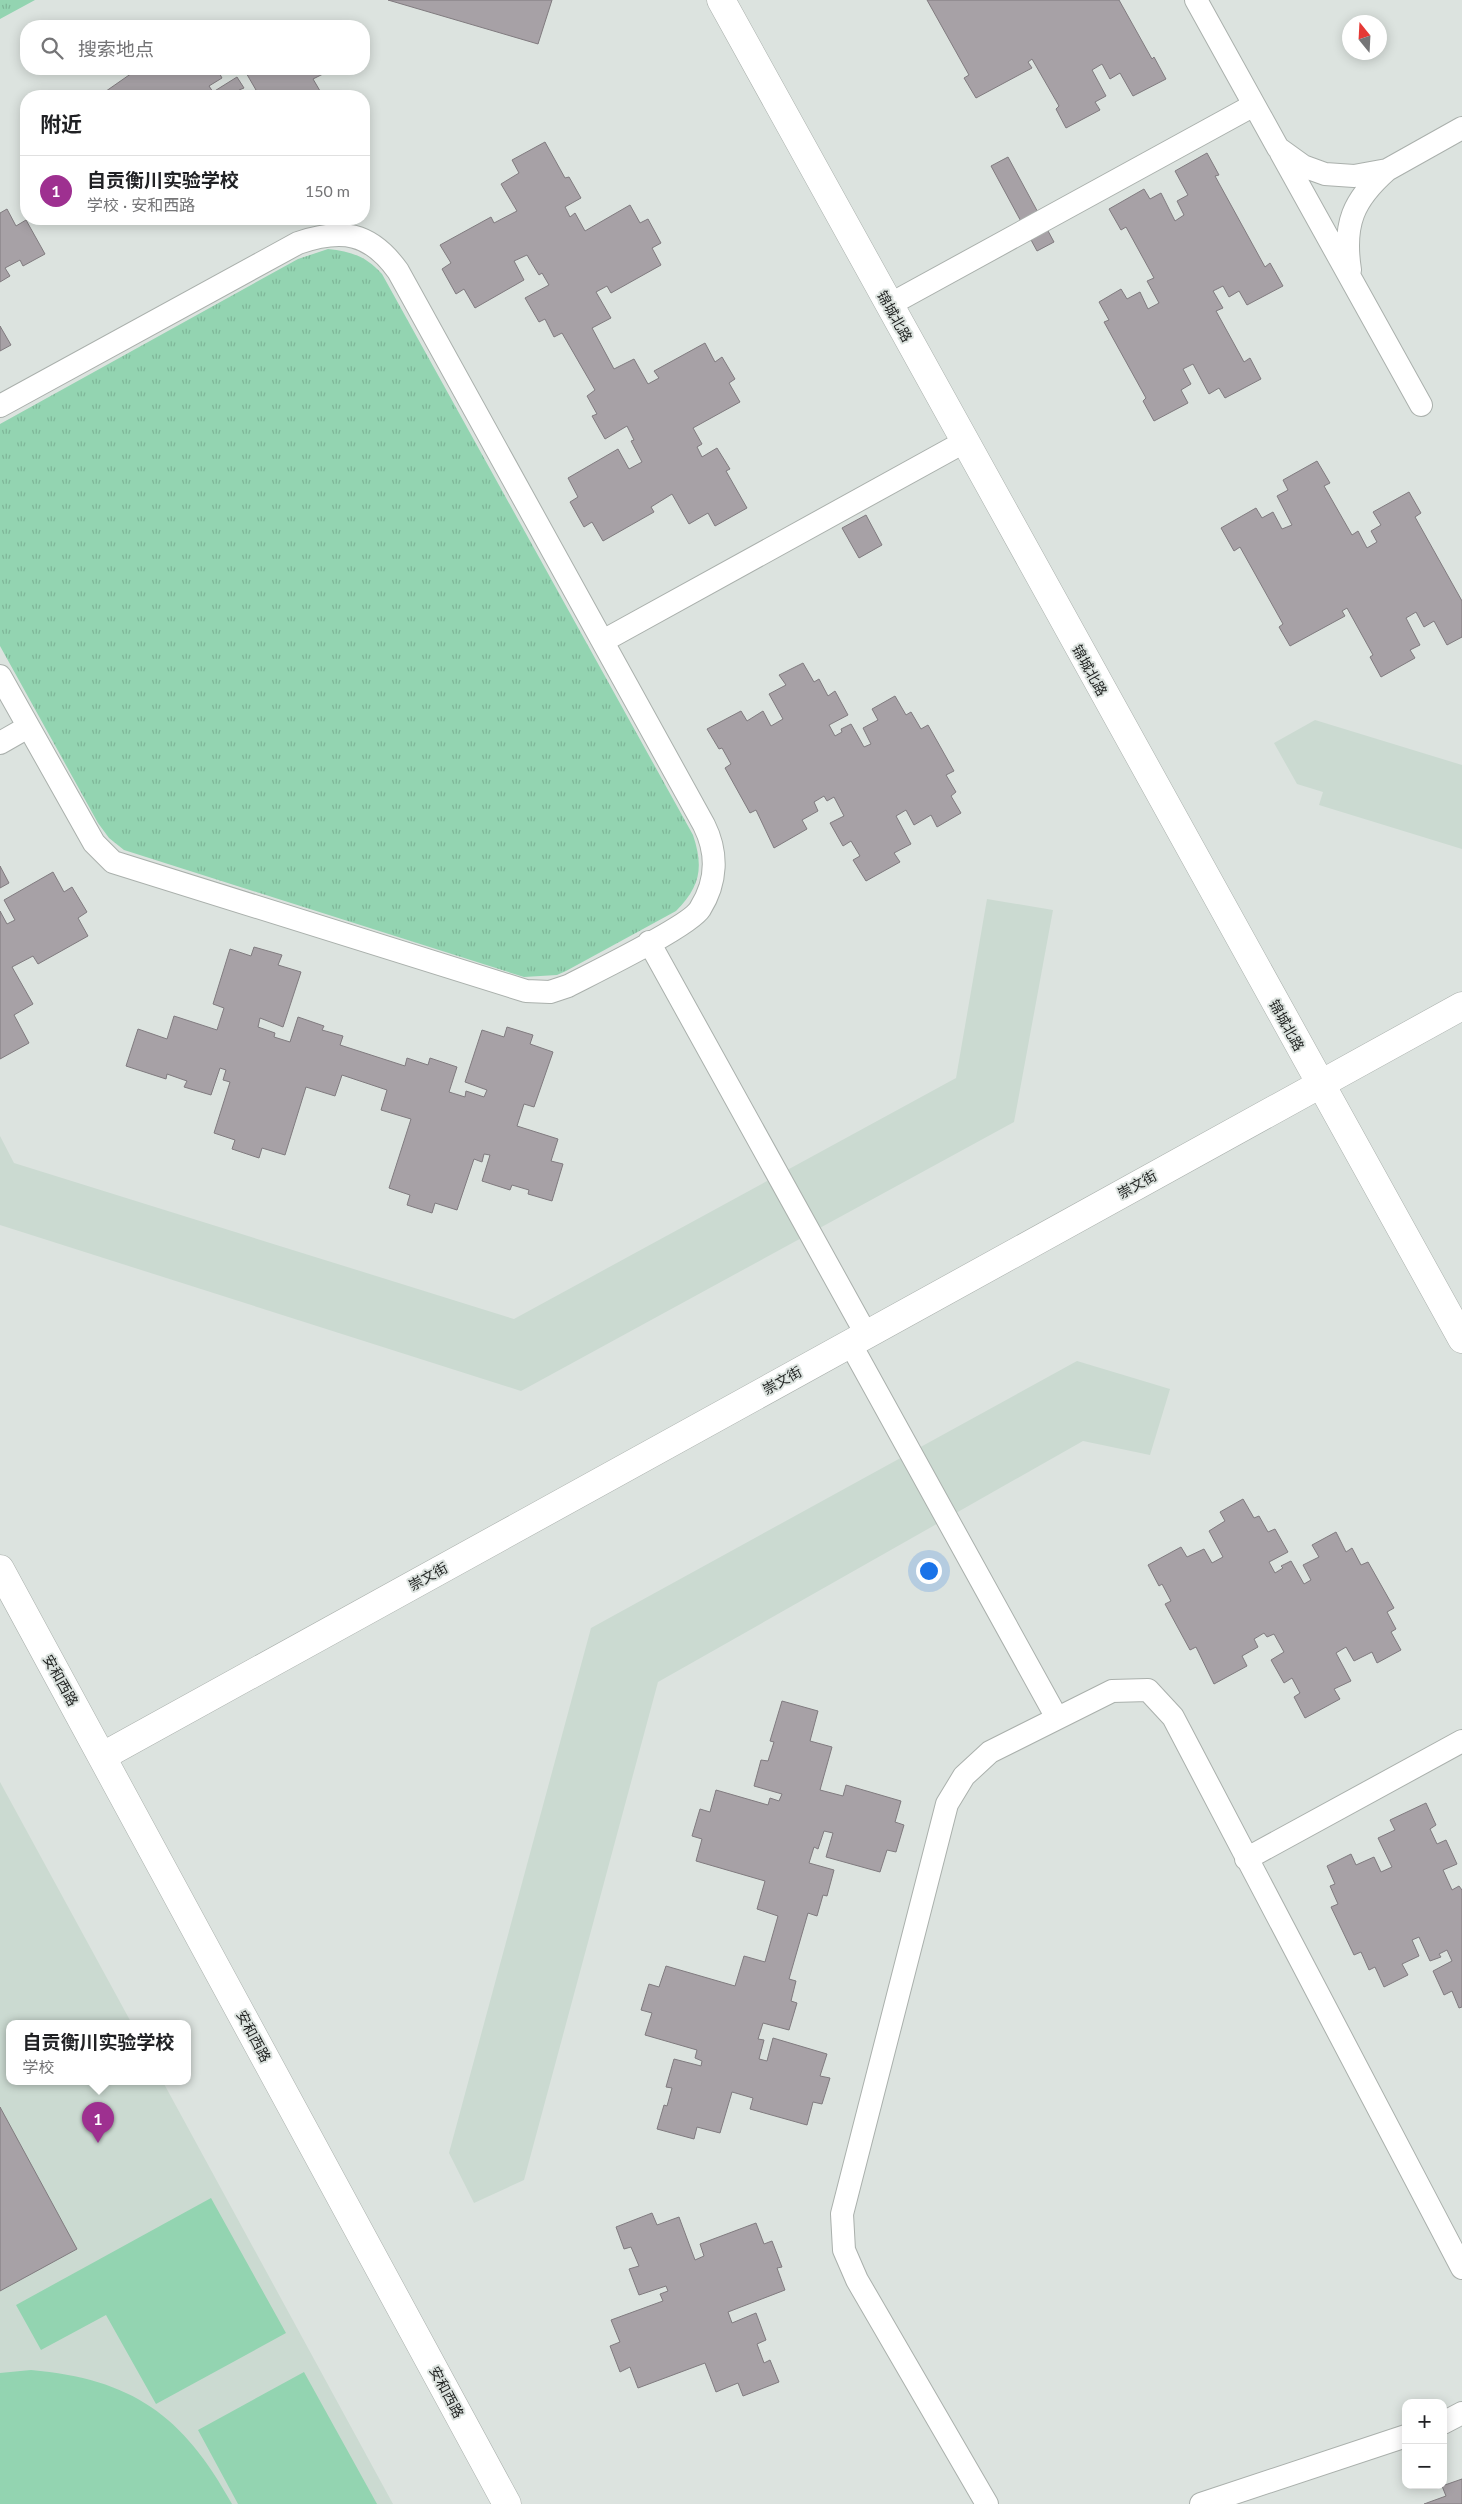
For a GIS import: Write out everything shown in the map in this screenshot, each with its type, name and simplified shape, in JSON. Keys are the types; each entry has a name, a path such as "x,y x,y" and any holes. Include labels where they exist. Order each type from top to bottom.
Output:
{"street":[{"name":"锦城北路","path":"721,0 1319,1084 1462,1339"},
{"name":"崇文街","path":"103,1756 1462,1006"},
{"name":"安和西路","path":"0,1569 507,2504"}],"lane":[{"path":"1196,0 1422,405"},
{"path":"889,305 1254,105"},
{"path":"1351,278 1347,236 1350,220 1357,204 1368,187 1387,170 1462,128"},
{"path":"1278,148 1303,166 1325,174 1354,176 1387,170"},
{"path":"0,406 298,243 319,236 337,233 367,240 390,259 398,271 704,825 710,838 715,860 712,884 700,910 678,926 568,986 550,992 531,992 113,862 94,843 0,676"},
{"path":"603,641 964,442"},
{"path":"0,743 28,727"},
{"path":"649,942 1058,1718"},
{"path":"987,2504 857,2280 844,2250 842,2214 947,1804 964,1776 990,1752 1112,1691 1148,1690 1173,1717 1462,2268"},
{"path":"1246,1859 1462,1741"},
{"path":"1447,2420 1462,2413"},
{"path":"1201,2504 1402,2437"}],"shaded area":[{"path":"1315,720 1462,765 1462,849 1319,805 1323,792 1297,784 1274,743"},
{"path":"987,899 1053,910 1014,1122 521,1391 0,1225 0,1136 14,1163 514,1319 956,1078"},
{"path":"1077,1361 1170,1389 1150,1455 1083,1441 658,1682 524,2180 474,2203 449,2153 591,1628"},
{"path":"0,1782 130,2020 6,2020 6,2085 165,2085 393,2504 0,2504"}],"green space":[{"path":"0,0 35,0 0,19"},
{"path":"328,249 344,251 358,256 370,263 382,274 693,835 698,857 698,876 690,894 676,911 557,975 524,977 124,850 109,838 98,823 0,646 0,424 298,259"},
{"path":"211,2198 286,2333 156,2404 106,2315 41,2350 16,2305"},
{"path":"31,2370 98,2382 126,2393 151,2407 174,2425 194,2447 232,2504 0,2504 0,2373"},
{"path":"304,2372 377,2504 238,2504 198,2430"}],"building":[{"path":"388,0 552,0 538,44"},
{"path":"927,0 1119,0 1152,59 1154,57 1166,79 1133,96 1120,73 1110,79 1102,64 1092,70 1106,96 1095,102 1100,110 1066,128 1056,109 1059,106 1032,59 1028,62 1032,68 976,98 964,78 969,75"},
{"path":"129,75 220,75 222,78 209,86 212,90 108,90"},
{"path":"247,75 321,75 313,79 319,90 256,90"},
{"path":"237,77 244,88 239,90 216,90"},
{"path":"545,142 565,178 569,177 581,198 565,207 570,217 575,213 585,231 630,205 640,223 648,219 661,243 652,248 661,265 611,293 607,286 596,292 611,318 592,328 614,369 634,359 648,384 659,378 654,371 705,343 715,362 722,357 735,379 729,383 740,402 693,428 702,444 697,447 702,457 717,448 730,469 726,471 747,508 715,526 708,513 689,524 672,494 651,507 654,512 603,541 592,522 584,527 570,502 578,497 568,478 618,449 629,469 642,462 631,441 634,440 627,426 605,439 592,416 597,414 587,396 595,390 562,333 554,337 545,319 539,322 525,298 549,285 542,273 539,275 527,255 514,261 524,280 475,308 464,289 456,294 442,269 451,263 440,245 491,217 494,223 517,211 501,184 519,173 512,160"},
{"path":"1207,153 1219,175 1215,176 1265,267 1270,263 1283,286 1247,305 1239,291 1229,297 1223,286 1213,291 1223,308 1216,311 1244,362 1250,358 1261,379 1225,398 1219,388 1209,394 1193,364 1183,369 1191,384 1181,390 1188,403 1154,421 1143,401 1146,398 1104,322 1109,320 1099,302 1121,289 1127,299 1140,292 1148,309 1159,303 1147,281 1154,278 1126,227 1121,230 1109,209 1144,189 1150,199 1161,193 1175,221 1184,215 1177,201 1188,195 1175,171"},
{"path":"1008,157 1054,242 1037,251 991,166"},
{"path":"7,209 16,226 20,224 29,225 45,254 23,266 20,260 5,268 10,276 0,282 0,213"},
{"path":"0,326 11,345 0,351"},
{"path":"1317,461 1330,483 1324,486 1352,535 1358,531 1367,548 1377,542 1371,531 1381,525 1373,512 1409,492 1421,513 1415,517 1462,601 1462,637 1447,645 1434,621 1424,627 1416,612 1406,618 1420,645 1410,650 1415,658 1381,677 1370,657 1373,655 1347,608 1342,611 1345,616 1290,646 1279,627 1283,624 1240,547 1234,551 1221,528 1256,508 1262,518 1273,512 1282,529 1292,525 1277,496 1288,490 1283,480"},
{"path":"866,515 882,545 859,558 842,528"},
{"path":"803,663 814,682 819,679 828,696 835,691 848,715 829,725 835,736 842,732 841,729 851,724 864,747 871,744 863,728 878,720 872,709 895,696 906,715 911,712 921,729 928,725 954,771 946,775 956,792 951,796 961,813 937,827 931,815 914,825 906,810 896,816 911,844 894,853 900,862 866,881 853,860 860,856 851,841 843,846 830,823 844,816 834,797 827,801 824,796 814,802 818,811 802,820 807,829 774,848 756,810 750,813 725,768 731,764 722,748 719,749 707,729 741,711 747,721 763,711 771,726 783,719 769,694 786,685 779,675"},
{"path":"0,866 9,883 0,888"},
{"path":"53,872 64,892 72,887 87,912 78,918 88,936 38,964 33,956 12,967 33,1004 14,1015 29,1043 0,1059 0,911 7,924 15,920 4,900"},
{"path":"254,947 282,955 278,965 301,972 283,1027 260,1018 258,1027 275,1033 274,1037 290,1042 298,1017 324,1026 322,1030 343,1036 340,1045 405,1066 407,1058 428,1065 430,1058 457,1067 449,1092 465,1097 466,1091 484,1097 487,1090 465,1082 482,1030 504,1037 507,1027 533,1035 530,1044 553,1052 534,1107 524,1104 517,1126 558,1139 551,1161 563,1164 552,1201 528,1194 529,1190 512,1185 510,1190 482,1181 490,1155 484,1154 482,1162 474,1159 457,1210 435,1203 432,1213 407,1205 410,1195 389,1188 411,1119 381,1110 387,1090 342,1075 335,1096 306,1087 285,1155 262,1148 259,1158 232,1149 235,1140 214,1133 230,1082 223,1080 226,1070 220,1068 211,1095 184,1087 187,1081 167,1074 166,1079 126,1066 138,1029 167,1039 174,1016 217,1030 224,1008 213,1004 230,949 251,956"},
{"path":"1243,1499 1254,1518 1259,1516 1268,1532 1275,1529 1288,1552 1269,1562 1275,1573 1283,1568 1281,1566 1291,1561 1304,1584 1311,1580 1303,1565 1319,1557 1312,1545 1336,1532 1346,1552 1352,1548 1361,1565 1368,1562 1394,1608 1387,1612 1396,1629 1391,1632 1401,1650 1377,1663 1372,1652 1354,1661 1346,1647 1336,1653 1351,1681 1334,1689 1340,1699 1305,1718 1294,1697 1300,1693 1292,1678 1284,1683 1271,1660 1284,1652 1274,1634 1267,1637 1264,1633 1254,1639 1258,1647 1242,1656 1247,1666 1214,1684 1196,1647 1190,1650 1165,1604 1171,1601 1162,1584 1159,1586 1148,1565 1181,1547 1187,1557 1204,1549 1212,1563 1223,1557 1209,1531 1225,1521 1220,1512"},
{"path":"782,1701 818,1711 810,1741 832,1747 820,1790 843,1796 846,1785 901,1801 895,1822 904,1825 896,1852 887,1850 880,1872 826,1857 833,1833 824,1831 818,1849 814,1847 809,1863 834,1870 827,1896 823,1895 817,1916 808,1913 789,1979 796,1981 791,2001 797,2003 789,2030 763,2023 758,2039 764,2040 759,2059 767,2061 773,2038 827,2054 820,2076 830,2078 822,2104 813,2102 807,2125 750,2109 753,2098 732,2092 720,2133 697,2127 694,2139 657,2129 664,2105 667,2106 672,2088 666,2087 674,2059 701,2066 702,2061 695,2058 697,2050 645,2035 652,2013 641,2010 649,1984 659,1987 666,1966 735,1986 744,1956 765,1962 778,1916 757,1909 765,1881 696,1861 702,1839 692,1836 700,1809 710,1812 716,1790 768,1805 770,1798 779,1801 782,1794 754,1786 761,1760 768,1761 774,1742 770,1741"},
{"path":"1426,1803 1436,1825 1430,1829 1437,1844 1446,1840 1457,1864 1443,1870 1452,1890 1459,1886 1462,1890 1462,2007 1459,2008 1452,1991 1444,1995 1433,1971 1452,1961 1447,1950 1439,1954 1441,1957 1430,1961 1419,1937 1412,1940 1419,1956 1402,1964 1408,1975 1384,1987 1375,1967 1369,1970 1361,1952 1354,1955 1331,1907 1338,1904 1330,1886 1335,1884 1327,1866 1351,1854 1356,1865 1374,1857 1381,1872 1392,1867 1378,1838 1395,1830 1390,1820"},
{"path":"0,2107 77,2249 0,2291"},
{"path":"652,2213 657,2225 679,2217 695,2260 704,2256 700,2244 756,2223 764,2244 772,2241 782,2267 777,2268 785,2290 728,2312 732,2323 756,2313 766,2340 757,2344 764,2363 770,2360 779,2382 743,2396 738,2383 716,2392 705,2363 638,2388 630,2367 620,2372 610,2346 620,2342 611,2320 663,2301 660,2294 668,2291 666,2286 639,2295 629,2269 639,2266 631,2247 624,2249 616,2227"},
{"path":"1462,2479 1462,2504 1424,2504 1446,2496 1443,2489 1447,2489 1447,2484"}],"place":[{"name":"自贡衡川实验学校","path":"98,2143"}]}
